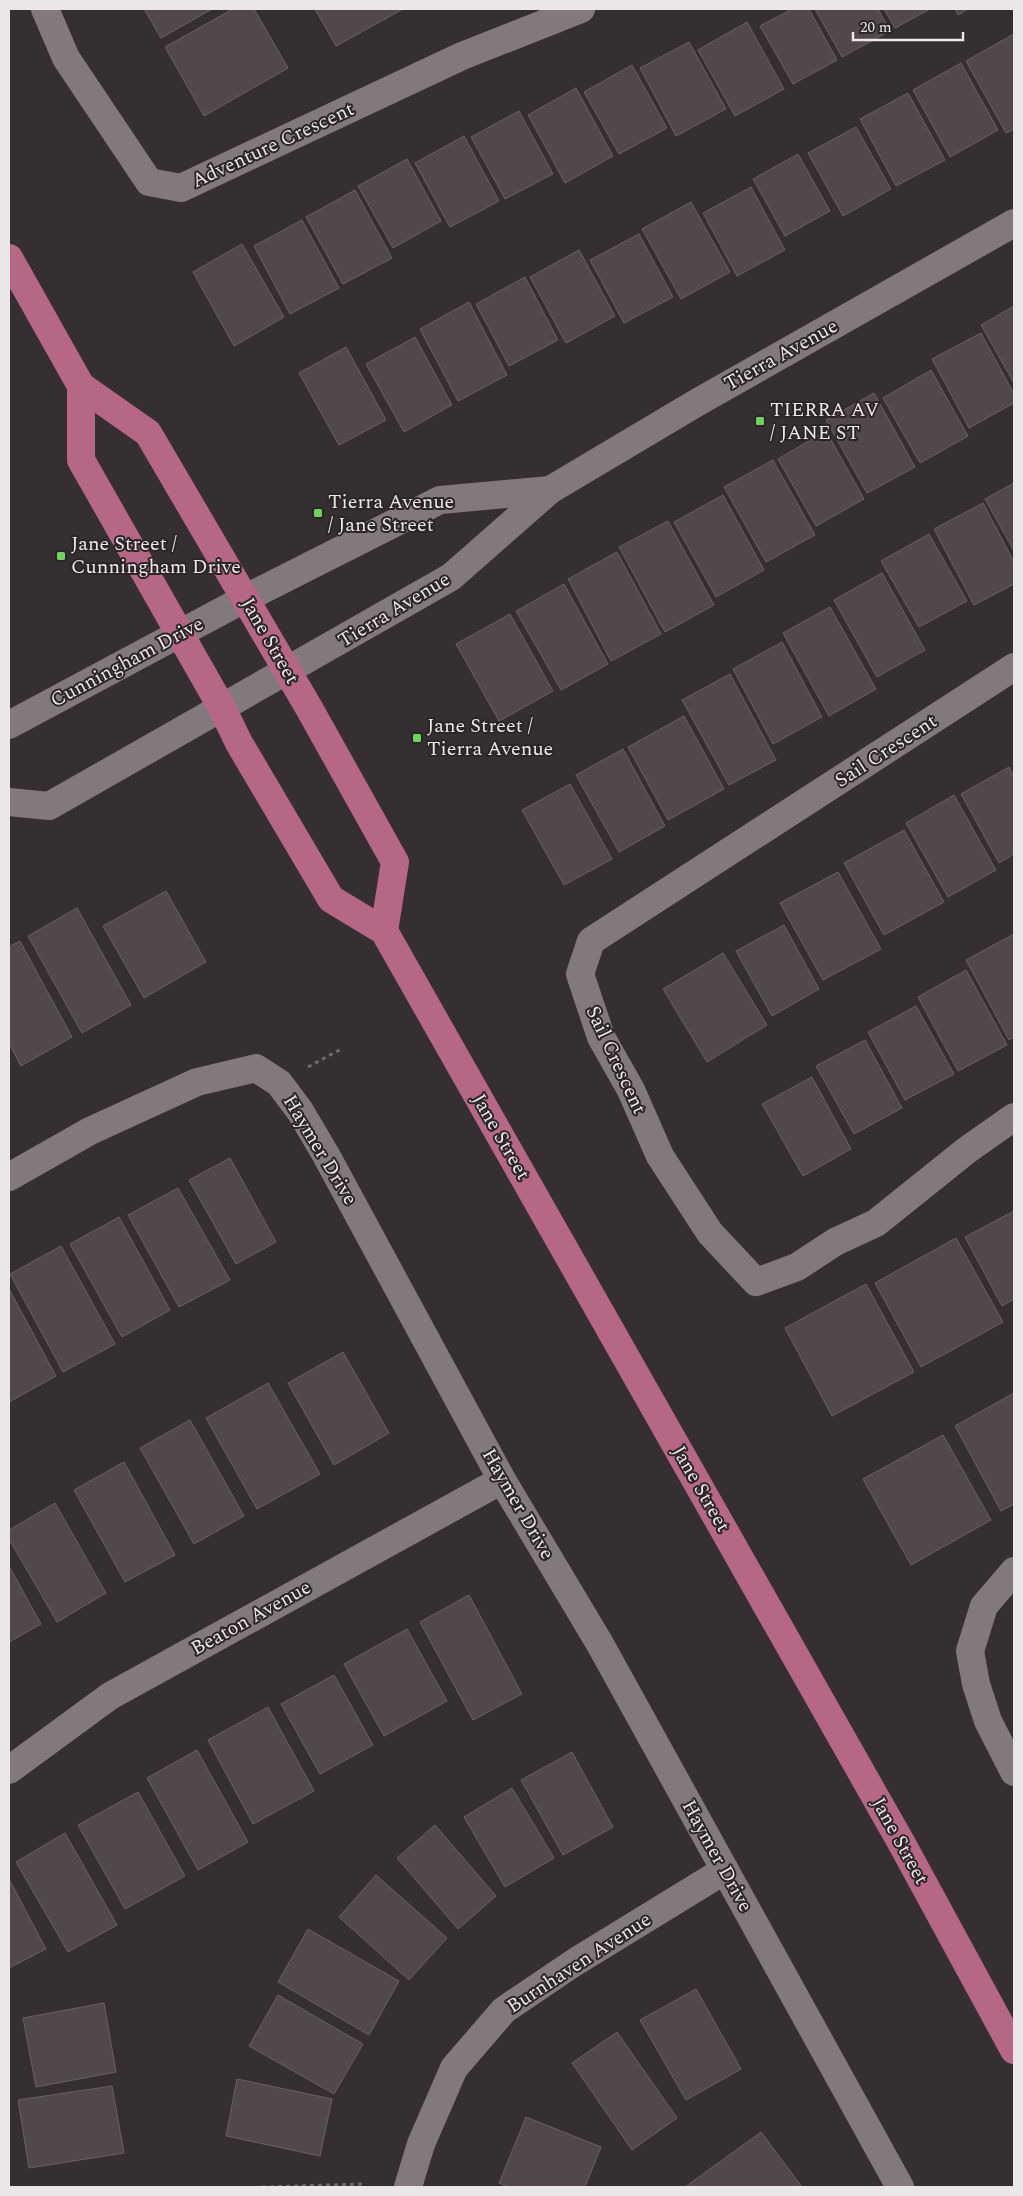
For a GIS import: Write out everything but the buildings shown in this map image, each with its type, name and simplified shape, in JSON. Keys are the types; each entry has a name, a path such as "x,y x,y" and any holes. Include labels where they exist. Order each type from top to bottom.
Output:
{"main road":[{"name":"Jane Street","path":"9,258 81,386 148,433 246,598 395,862 384,931"},
{"name":"Jane Street","path":"81,386 81,460 222,708 239,743 331,899 384,931 902,1844 1014,2050"}],"street":[{"name":"Adventure Crescent","path":"45,9 66,58 149,182 181,188 462,56 581,9"},
{"name":"Tierra Avenue","path":"222,708 288,672 451,577 550,490 698,402 1014,223"},
{"name":"Tierra Avenue","path":"246,598 440,500 550,490"},
{"name":"Cunningham Drive","path":"9,726 246,598"},
{"name":"Sail Crescent","path":"1014,667 591,940 580,974 601,1037 631,1090 660,1156 710,1233 756,1282 797,1267 835,1242 876,1223 967,1150 1014,1117"},
{"path":"9,802 49,806 222,708"},
{"name":"Haymer Drive","path":"9,1177 90,1131 196,1082 256,1068 278,1083 300,1111 326,1154 502,1480 600,1644 900,2187"},
{"name":"Beaton Avenue","path":"9,1770 110,1696 502,1480"},
{"path":"1014,1571 984,1606 970,1651 976,1684 988,1721 1014,1772"},
{"name":"Burnhaven Avenue","path":"408,2187 422,2144 454,2068 504,2010 575,1962 725,1870"}],"path":[{"path":"262,2187 364,2184"}],"place":[{"name":"TIERRA AV / JANE ST","path":"760,421"},
{"name":"Tierra Avenue / Jane Street","path":"318,513"},
{"name":"Jane Street / Cunningham Drive","path":"61,556"},
{"name":"Jane Street / Tierra Avenue","path":"417,738"}]}
